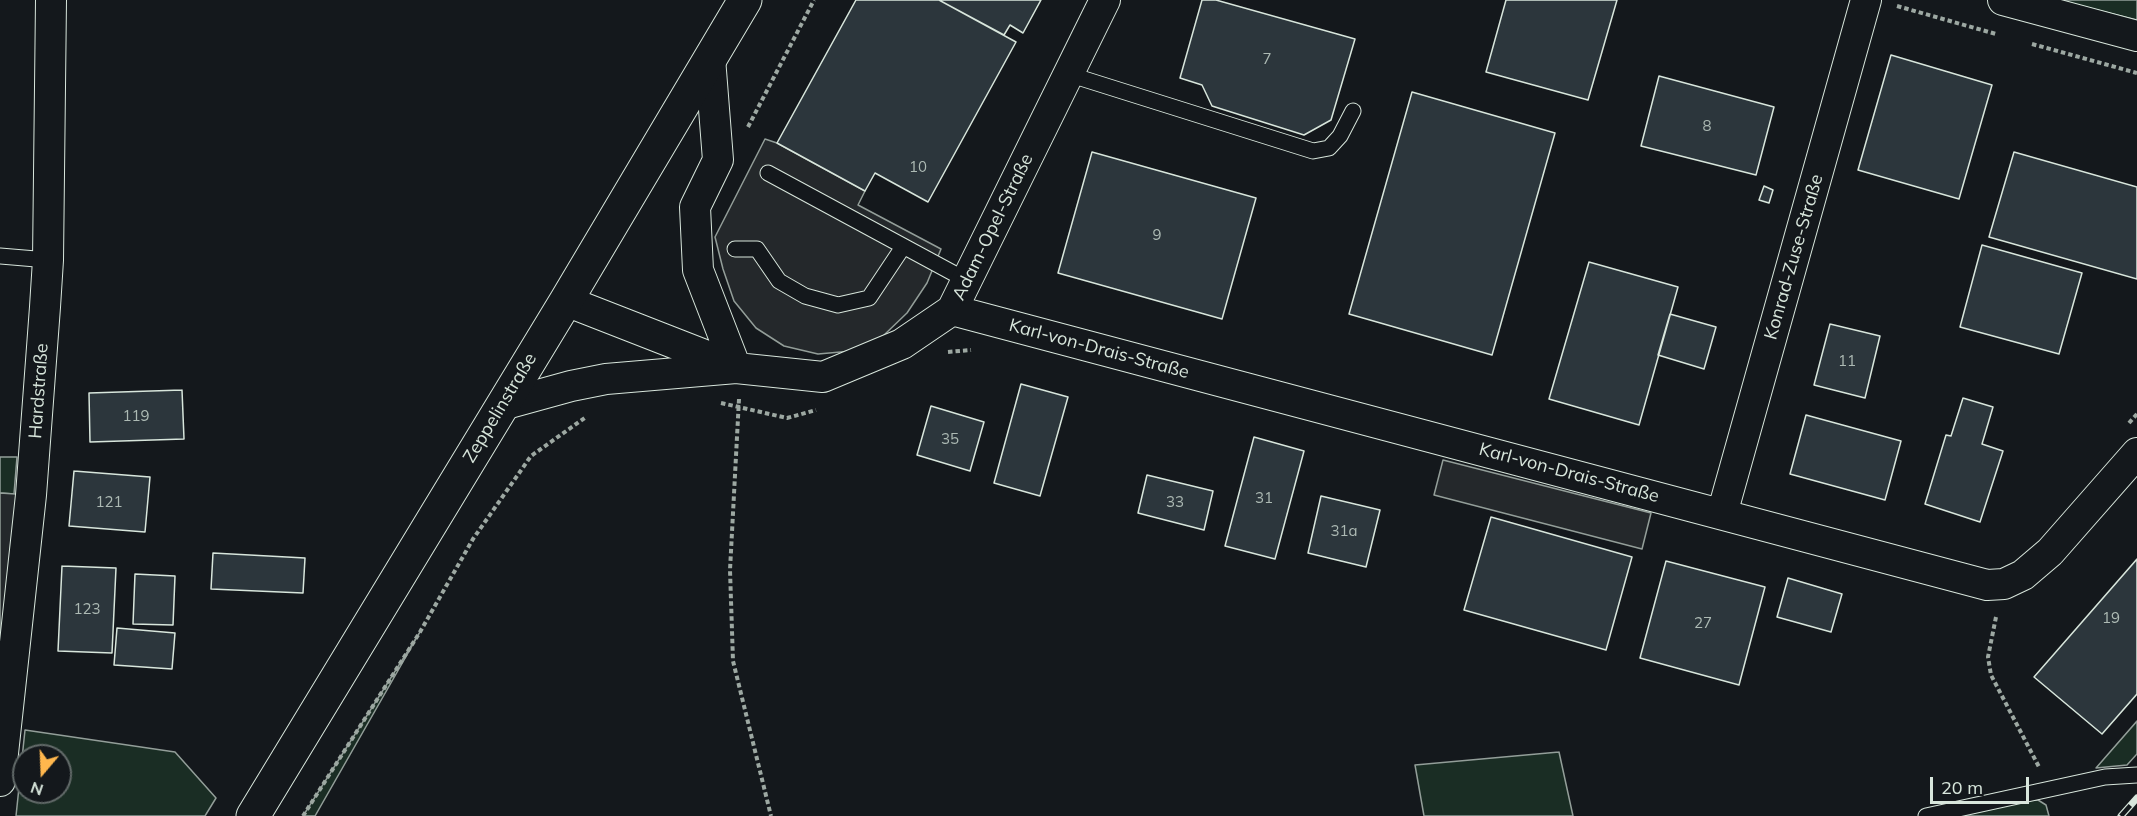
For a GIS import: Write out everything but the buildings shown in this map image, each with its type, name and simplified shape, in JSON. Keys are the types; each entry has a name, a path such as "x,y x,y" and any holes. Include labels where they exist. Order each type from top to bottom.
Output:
{"street":[{"name":"Hardstraße","path":"0,781 5,682 31,495 48,260 51,0"},
{"name":"Zeppelinstraße","path":"253,816 566,301 745,0"},
{"name":"Adam-Opel-Straße","path":"502,405 606,379 736,368 823,377 902,344 952,310 1106,0"},
{"name":"Konrad-Zuse-Straße","path":"1722,514 1866,0"},
{"path":"2003,0 2137,36"},
{"path":"710,58 718,160 695,207 698,270 736,368"},
{"name":"Adam-Opel-Straße","path":"566,301 736,368"},
{"name":"Karl-von-Drais-Straße","path":"952,310 1968,581 1987,585 2004,584"},
{"path":"2004,584 2023,575 2050,552 2137,453"}],"lane":[{"path":"1068,74 1313,151 1329,148 1340,136 1353,111"},
{"path":"768,173 966,280"},
{"path":"735,249 757,249 779,281 805,297 838,305 869,298 903,247"},
{"path":"0,256 48,260"},
{"path":"1926,816 2105,777 2137,775"}],"path":[{"path":"746,132 814,0"},
{"path":"736,368 739,407 730,570 733,661 771,816"},
{"path":"303,816 420,632 473,539 531,456 589,414"},
{"path":"2004,584 1990,641 1988,657 1991,675 2051,789"}],"green space":[{"path":"2057,0 2137,0 2137,20"},
{"path":"0,457 17,457 14,494 0,493"},
{"path":"420,632 315,816 303,816"},
{"path":"2137,721 2137,754 2127,765 2096,768"},
{"path":"25,730 175,752 216,798 205,816 16,816 17,804 72,804 72,744 24,744"},
{"path":"1559,752 1573,816 1424,816 1415,765"},
{"path":"2028,800 2038,800 2046,805 2049,816 1952,816"}],"shaded area":[{"path":"765,139 777,143 865,191 858,205 941,249 927,283 907,313 883,336 852,351 818,354 784,346 756,328 734,301 715,237"},
{"path":"1443,460 1651,513 1642,549 1434,495"},
{"path":"0,493 31,495 0,661"}],"railway":[{"path":"2121,816 2137,798"}]}
